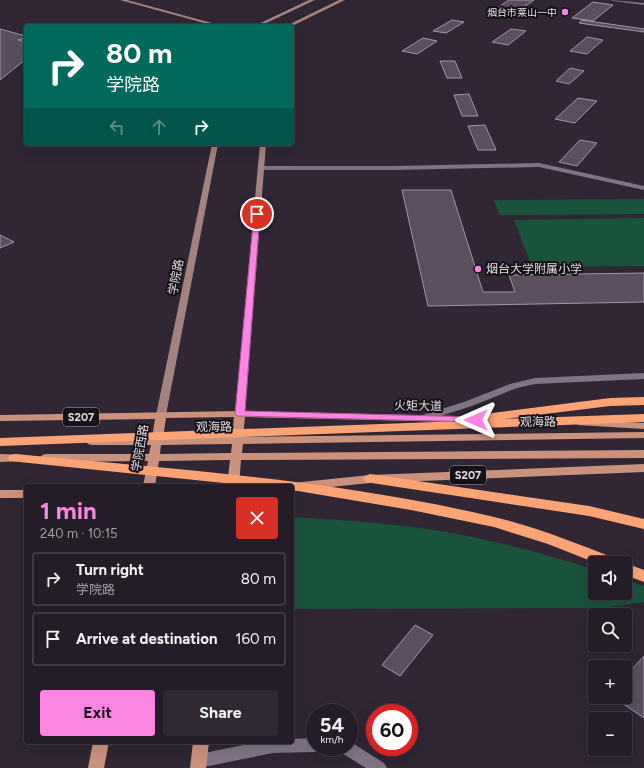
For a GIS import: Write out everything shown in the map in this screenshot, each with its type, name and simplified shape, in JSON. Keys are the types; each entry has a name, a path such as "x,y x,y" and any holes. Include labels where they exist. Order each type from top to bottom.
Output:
{"highway":[{"path":"476,420 610,402 644,401"},
{"path":"0,443 301,430 644,418"},
{"path":"15,458 280,484"},
{"path":"370,479 589,511 644,524"},
{"path":"294,486 411,505 495,522 553,540 593,556"},
{"path":"632,571 644,576"}],"main road":[{"path":"122,0 213,24"},
{"path":"260,24 313,0"},
{"path":"292,24 343,0"},
{"name":"学院路","path":"161,415 215,146"},
{"path":"233,484 263,146"},
{"name":"观海路","path":"0,418 240,414"},
{"name":"火矩大道","path":"240,414 644,426"},
{"name":"学院西路","path":"149,484 161,415"},
{"name":"观海路","path":"0,443 644,435"},
{"path":"0,458 644,454"},
{"name":"S207","path":"294,486 370,479 644,468"},
{"path":"0,494 24,494"},
{"path":"96,768 100,744"},
{"path":"199,765 201,744"}],"street":[{"path":"261,168 394,168 539,165 644,188"},
{"path":"420,419 468,404 514,386 535,381 644,376"},
{"path":"199,765 273,746 306,744"},
{"path":"358,754 379,768"}],"lane":[{"path":"612,0 644,4"}],"green space":[{"path":"644,199 644,214 500,215 494,200"},
{"path":"644,218 644,266 532,267 514,220"},
{"path":"294,517 364,522 435,530 496,542 588,568 588,600 632,600 632,582 644,586 644,602 602,608 294,609"}],"building":[{"path":"509,0 534,0 518,11 497,8"},
{"path":"593,2 613,5 593,21 572,18"},
{"path":"452,20 464,22 446,33 433,31"},
{"path":"582,20 644,29 644,32 579,23"},
{"path":"0,29 24,35 24,38 18,40 24,42 24,61 0,80"},
{"path":"511,29 526,31 508,45 492,42"},
{"path":"587,37 603,40 587,54 570,51"},
{"path":"423,38 437,41 417,54 402,51"},
{"path":"440,61 455,61 462,78 447,78"},
{"path":"570,68 584,71 569,84 556,81"},
{"path":"469,94 478,116 462,116 454,95"},
{"path":"578,98 597,101 575,123 555,119"},
{"path":"485,125 496,150 478,150 468,126"},
{"path":"580,140 597,143 577,166 559,162"},
{"path":"402,190 451,190 483,292 515,292 509,275 644,273 644,302 428,306"},
{"path":"0,235 14,242 0,248"},
{"path":"415,625 433,635 400,676 382,665"},
{"path":"644,656 644,718 623,704 632,704 632,669"}],"place":[{"name":"烟台市莱山一中","path":"565,12"},
{"name":"烟台大学附属小学","path":"478,269"}],"route":[{"path":"257,214 240,414 476,420"}]}
